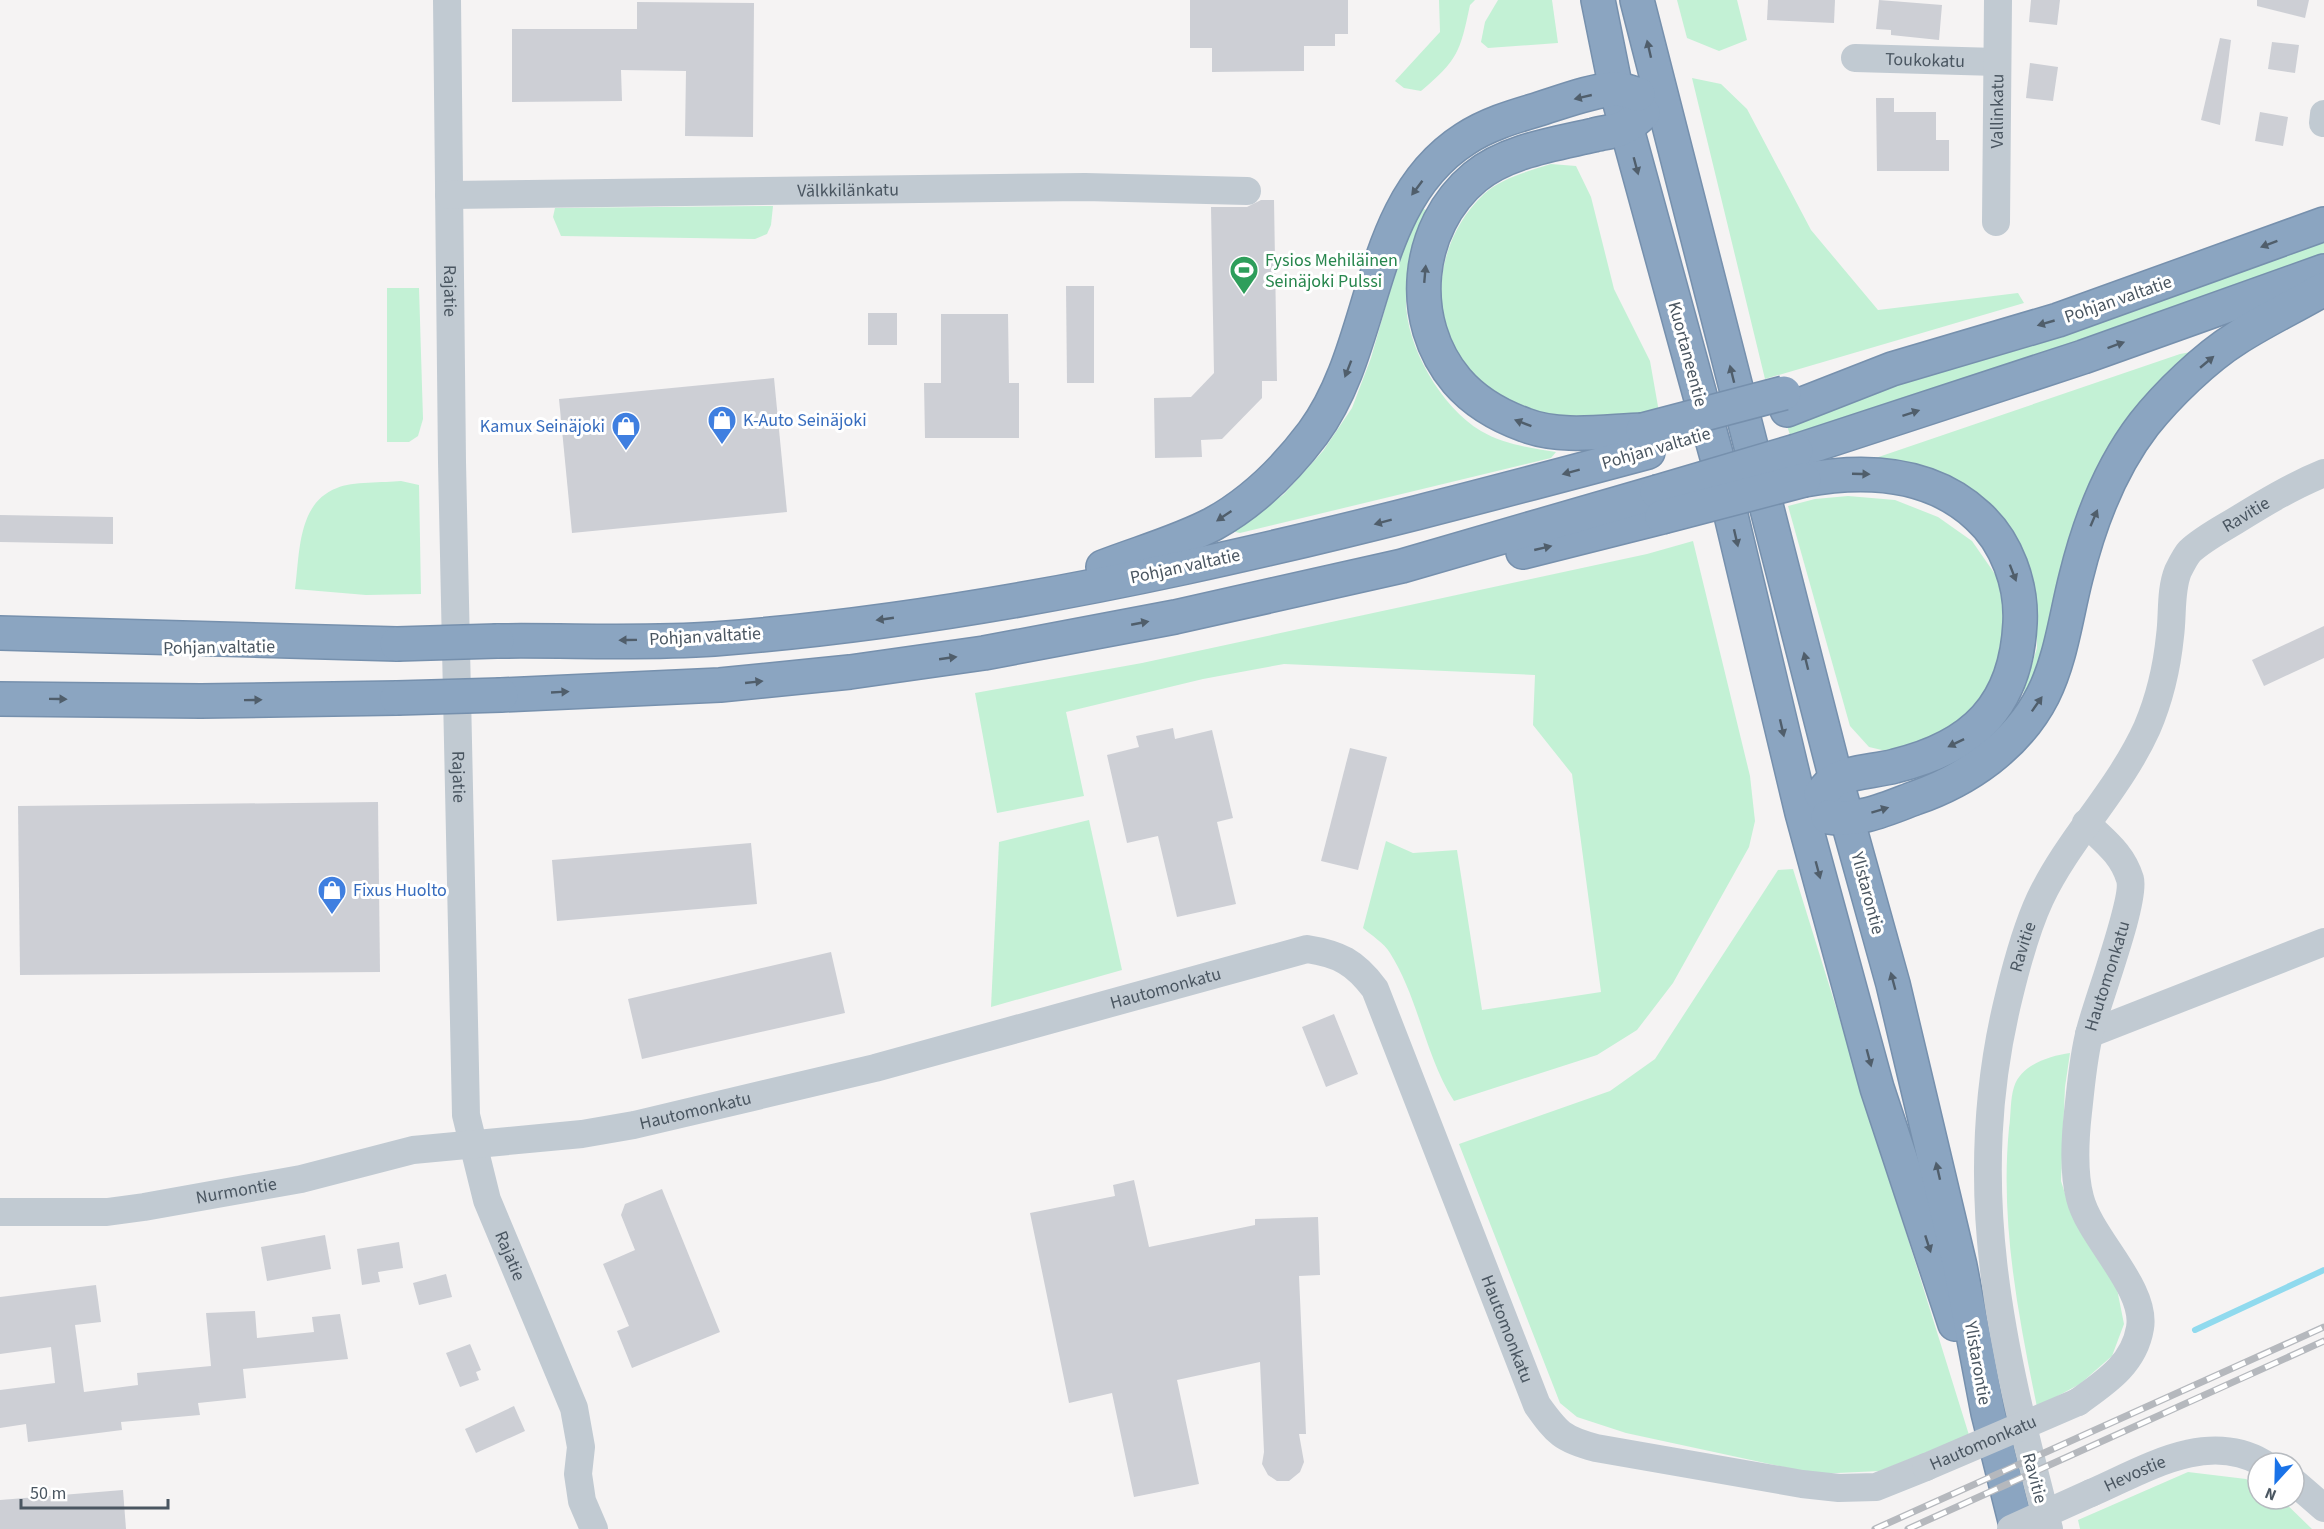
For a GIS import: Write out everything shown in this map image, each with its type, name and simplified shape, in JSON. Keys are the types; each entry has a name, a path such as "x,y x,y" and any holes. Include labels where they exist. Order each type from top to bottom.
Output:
{"highway":[{"name":"Kuortaneentie","path":"1598,0 1625,127 1718,461 1802,813"},
{"name":"Kuortaneentie","path":"1637,0 1836,779"},
{"path":"1005,603 1213,524 1277,476 1314,432 1343,382 1359,340 1391,234 1408,200 1434,166 1465,139 1510,117 1616,89 1661,99"},
{"path":"1645,441 1528,426 1489,409 1457,381 1436,349 1424,312 1424,270 1432,235 1451,200 1476,175 1510,157 1625,127 1661,99"},
{"name":"Pohjan valtatie","path":"0,650 712,639 843,625 1005,603 1337,534 2058,320 2324,224"},
{"path":"0,699 201,701 397,698 720,685 850,672 984,653 1174,617 1402,566 1660,504 1800,466 2083,357 2324,271"},
{"path":"1802,813 1848,820 1941,789 1980,767 2015,735 2043,695 2062,637 2090,528 2113,476 2144,425 2185,380 2235,338 2324,289"},
{"path":"1800,466 1890,475 1929,485 1962,501 1987,524 2004,551 2016,578 2020,610 2019,648 2010,680 1994,711 1969,736 1934,754 1897,766 1836,779 1802,813"},
{"path":"0,633 397,644"},
{"name":"Ylistarontie","path":"1836,779 1893,984 1960,1266 1988,1413"},
{"name":"Ylistarontie","path":"1802,813 1878,1088 1944,1295 1988,1413"},
{"path":"1988,1413 2017,1529"}],"street":[{"name":"Rajatie","path":"447,0 466,1115 471,1144 487,1200 574,1408 582,1447 578,1474 582,1501 594,1529"},
{"name":"Vallinkatu","path":"1996,222 1998,0"},
{"name":"Toukokatu","path":"1855,58 1997,62"},
{"name":"Välkkilänkatu","path":"449,195 1085,187 1247,191"},
{"name":"Ravitie","path":"2049,1529 2016,1404 1996,1297 1986,1196 1987,1143 1994,1074 2018,962 2039,901 2066,851 2135,753 2151,717 2170,637 2173,591 2178,571 2189,552 2293,486 2324,473"},
{"name":"Hautomonkatu","path":"471,1144 582,1134 634,1125 875,1068 1307,949 1332,953 1359,968 1375,989 1537,1405 1555,1431 1573,1442 1596,1448 1791,1482 1839,1488 1876,1488 2078,1402 2113,1376 2133,1352 2141,1325 2135,1294 2116,1262 2095,1234 2080,1198 2075,1160 2077,1114 2089,1034 2128,908 2131,880 2116,849 2086,823"},
{"path":"2089,1034 2324,942"},
{"name":"Nurmontie","path":"0,1212 107,1212 144,1207 301,1179 413,1150 471,1144"},
{"name":"Hevostie","path":"2011,1529 2164,1461 2204,1449 2238,1452 2246,1456"},
{"path":"2306,1492 2324,1508"}],"green space":[{"path":"1439,0 1475,0 1470,5 1460,45 1450,63 1421,91 1404,88 1395,81 1440,32"},
{"path":"1498,0 1552,0 1558,43 1488,48 1481,42 1485,22"},
{"path":"1677,0 1737,0 1747,40 1719,51 1687,38"},
{"path":"1692,78 1721,84 1747,109 1811,230 1878,310 2018,293 2024,303 1765,379"},
{"path":"1551,164 1576,166 1591,197 1614,289 1650,361 1659,412 1585,419 1546,416 1516,405 1486,388 1471,374 1456,353 1447,331 1442,307 1441,282 1454,235 1467,213 1491,188 1516,176"},
{"path":"773,206 771,225 767,234 755,239 561,236 553,217 555,208"},
{"path":"1423,209 1431,211 1411,265 1406,299 1407,317 1412,336 1428,373 1452,407 1481,431 1508,442 1556,452 1551,458 1240,533 1231,531 1283,495 1323,451 1352,408 1371,358 1402,249"},
{"path":"2324,232 2324,253 2154,316 1790,435 1785,420 2028,342"},
{"path":"387,288 419,288 423,419 418,436 409,442 387,442"},
{"path":"2202,350 2149,398 2031,695 2023,694 2037,648 2036,604 2024,561 2003,525 1858,464 2180,354"},
{"path":"401,481 419,485 421,594 366,595 295,589 303,531 314,505 324,495 343,486"},
{"path":"1848,496 1895,500 1938,517 1972,541 1997,577 2011,614 2007,660 1966,726 1899,754 1869,747 1850,726 1788,506 1815,499"},
{"path":"1693,541 1750,776 1755,821 1749,847 1673,983 1637,1030 1597,1055 1454,1101 1436,1065 1400,971 1387,949 1363,928 1386,841 1413,853 1457,850 1482,1010 1601,992 1572,774 1533,725 1535,675 1284,664 1203,679 1066,712 1084,796 997,813 975,693 1142,663 1647,554"},
{"path":"1089,820 1122,970 991,1007 999,842"},
{"path":"1793,869 1969,1435 1880,1471 1816,1474 1626,1433 1577,1417 1560,1403 1459,1144 1610,1091 1655,1059 1778,870"},
{"path":"2070,1053 2065,1087 2061,1181 2068,1203 2116,1284 2124,1324 2112,1356 2080,1384 2037,1407 2017,1303 2009,1233 2007,1163 2011,1102 2018,1079 2029,1067 2053,1056"},
{"path":"2188,1472 2246,1479 2246,1511 2293,1511 2312,1529 2080,1529 2078,1520"}],"building":[{"path":"1190,0 1348,0 1348,34 1335,34 1335,46 1304,46 1304,71 1212,72 1212,48 1190,48"},
{"path":"1768,0 1835,0 1834,23 1767,20"},
{"path":"1879,0 1942,5 1939,40 1891,35 1891,30 1876,29"},
{"path":"2031,0 2060,0 2057,25 2029,22"},
{"path":"2257,0 2309,0 2305,18 2257,6"},
{"path":"637,2 754,3 753,137 685,136 686,71 621,70 622,101 512,102 512,29 637,29"},
{"path":"2220,38 2231,40 2220,125 2201,120"},
{"path":"2272,42 2299,45 2295,73 2268,69"},
{"path":"2030,63 2058,67 2053,101 2026,98"},
{"path":"1876,98 1894,98 1894,112 1936,112 1936,140 1949,140 1949,171 1877,171"},
{"path":"2260,112 2288,117 2283,146 2255,141"},
{"path":"1261,200 1274,200 1277,381 1262,381 1262,398 1222,439 1201,440 1202,457 1155,458 1154,398 1191,397 1214,373 1211,207 1247,207"},
{"path":"1066,286 1094,286 1094,383 1067,383"},
{"path":"868,313 897,313 897,345 868,345"},
{"path":"941,314 1008,314 1009,383 1019,383 1019,438 925,438 924,383 941,383"},
{"path":"774,378 787,512 572,533 559,399"},
{"path":"0,515 113,517 113,544 0,542"},
{"path":"2324,626 2324,658 2264,686 2252,660"},
{"path":"1173,728 1175,739 1212,730 1233,818 1217,822 1236,904 1177,917 1158,836 1127,843 1107,755 1139,747 1136,736"},
{"path":"1350,748 1387,757 1358,870 1321,861"},
{"path":"378,802 380,972 20,975 18,806"},
{"path":"751,843 757,904 557,921 552,860"},
{"path":"831,952 845,1013 642,1059 628,999"},
{"path":"1334,1014 1358,1074 1326,1087 1302,1027"},
{"path":"1134,1180 1149,1247 1255,1225 1255,1219 1318,1217 1320,1275 1299,1276 1306,1434 1299,1434 1304,1462 1300,1472 1289,1481 1277,1481 1268,1475 1262,1464 1264,1452 1260,1362 1177,1380 1199,1484 1134,1497 1112,1393 1069,1403 1030,1213 1115,1196 1113,1185"},
{"path":"662,1189 720,1332 632,1368 617,1331 629,1326 603,1264 635,1250 621,1215 625,1204"},
{"path":"325,1235 331,1269 267,1281 261,1247"},
{"path":"399,1242 403,1268 378,1272 380,1282 362,1285 357,1249"},
{"path":"446,1274 452,1297 419,1305 413,1283"},
{"path":"96,1285 101,1322 75,1325 84,1392 138,1385 137,1373 211,1366 206,1313 255,1311 257,1338 314,1332 312,1317 340,1314 348,1359 243,1369 246,1398 198,1403 200,1415 121,1422 122,1430 28,1442 26,1424 0,1428 0,1390 55,1383 51,1347 0,1354 0,1297"},
{"path":"470,1344 481,1370 476,1372 479,1380 460,1387 446,1353"},
{"path":"514,1406 525,1431 476,1453 465,1429"},
{"path":"123,1490 126,1529 0,1529 0,1500"}],"waterway":[{"path":"2195,1330 2324,1270"}],"railway":[{"path":"1875,1529 2324,1327"},
{"path":"1908,1529 2324,1341"}],"place":[{"name":"Fysios Mehiläinen Seinäjoki Pulssi","path":"1244,296"},
{"name":"K-Auto Seinäjoki","path":"722,446"},
{"name":"Kamux Seinäjoki","path":"626,452"},
{"name":"Fixus Huolto","path":"332,916"}]}
